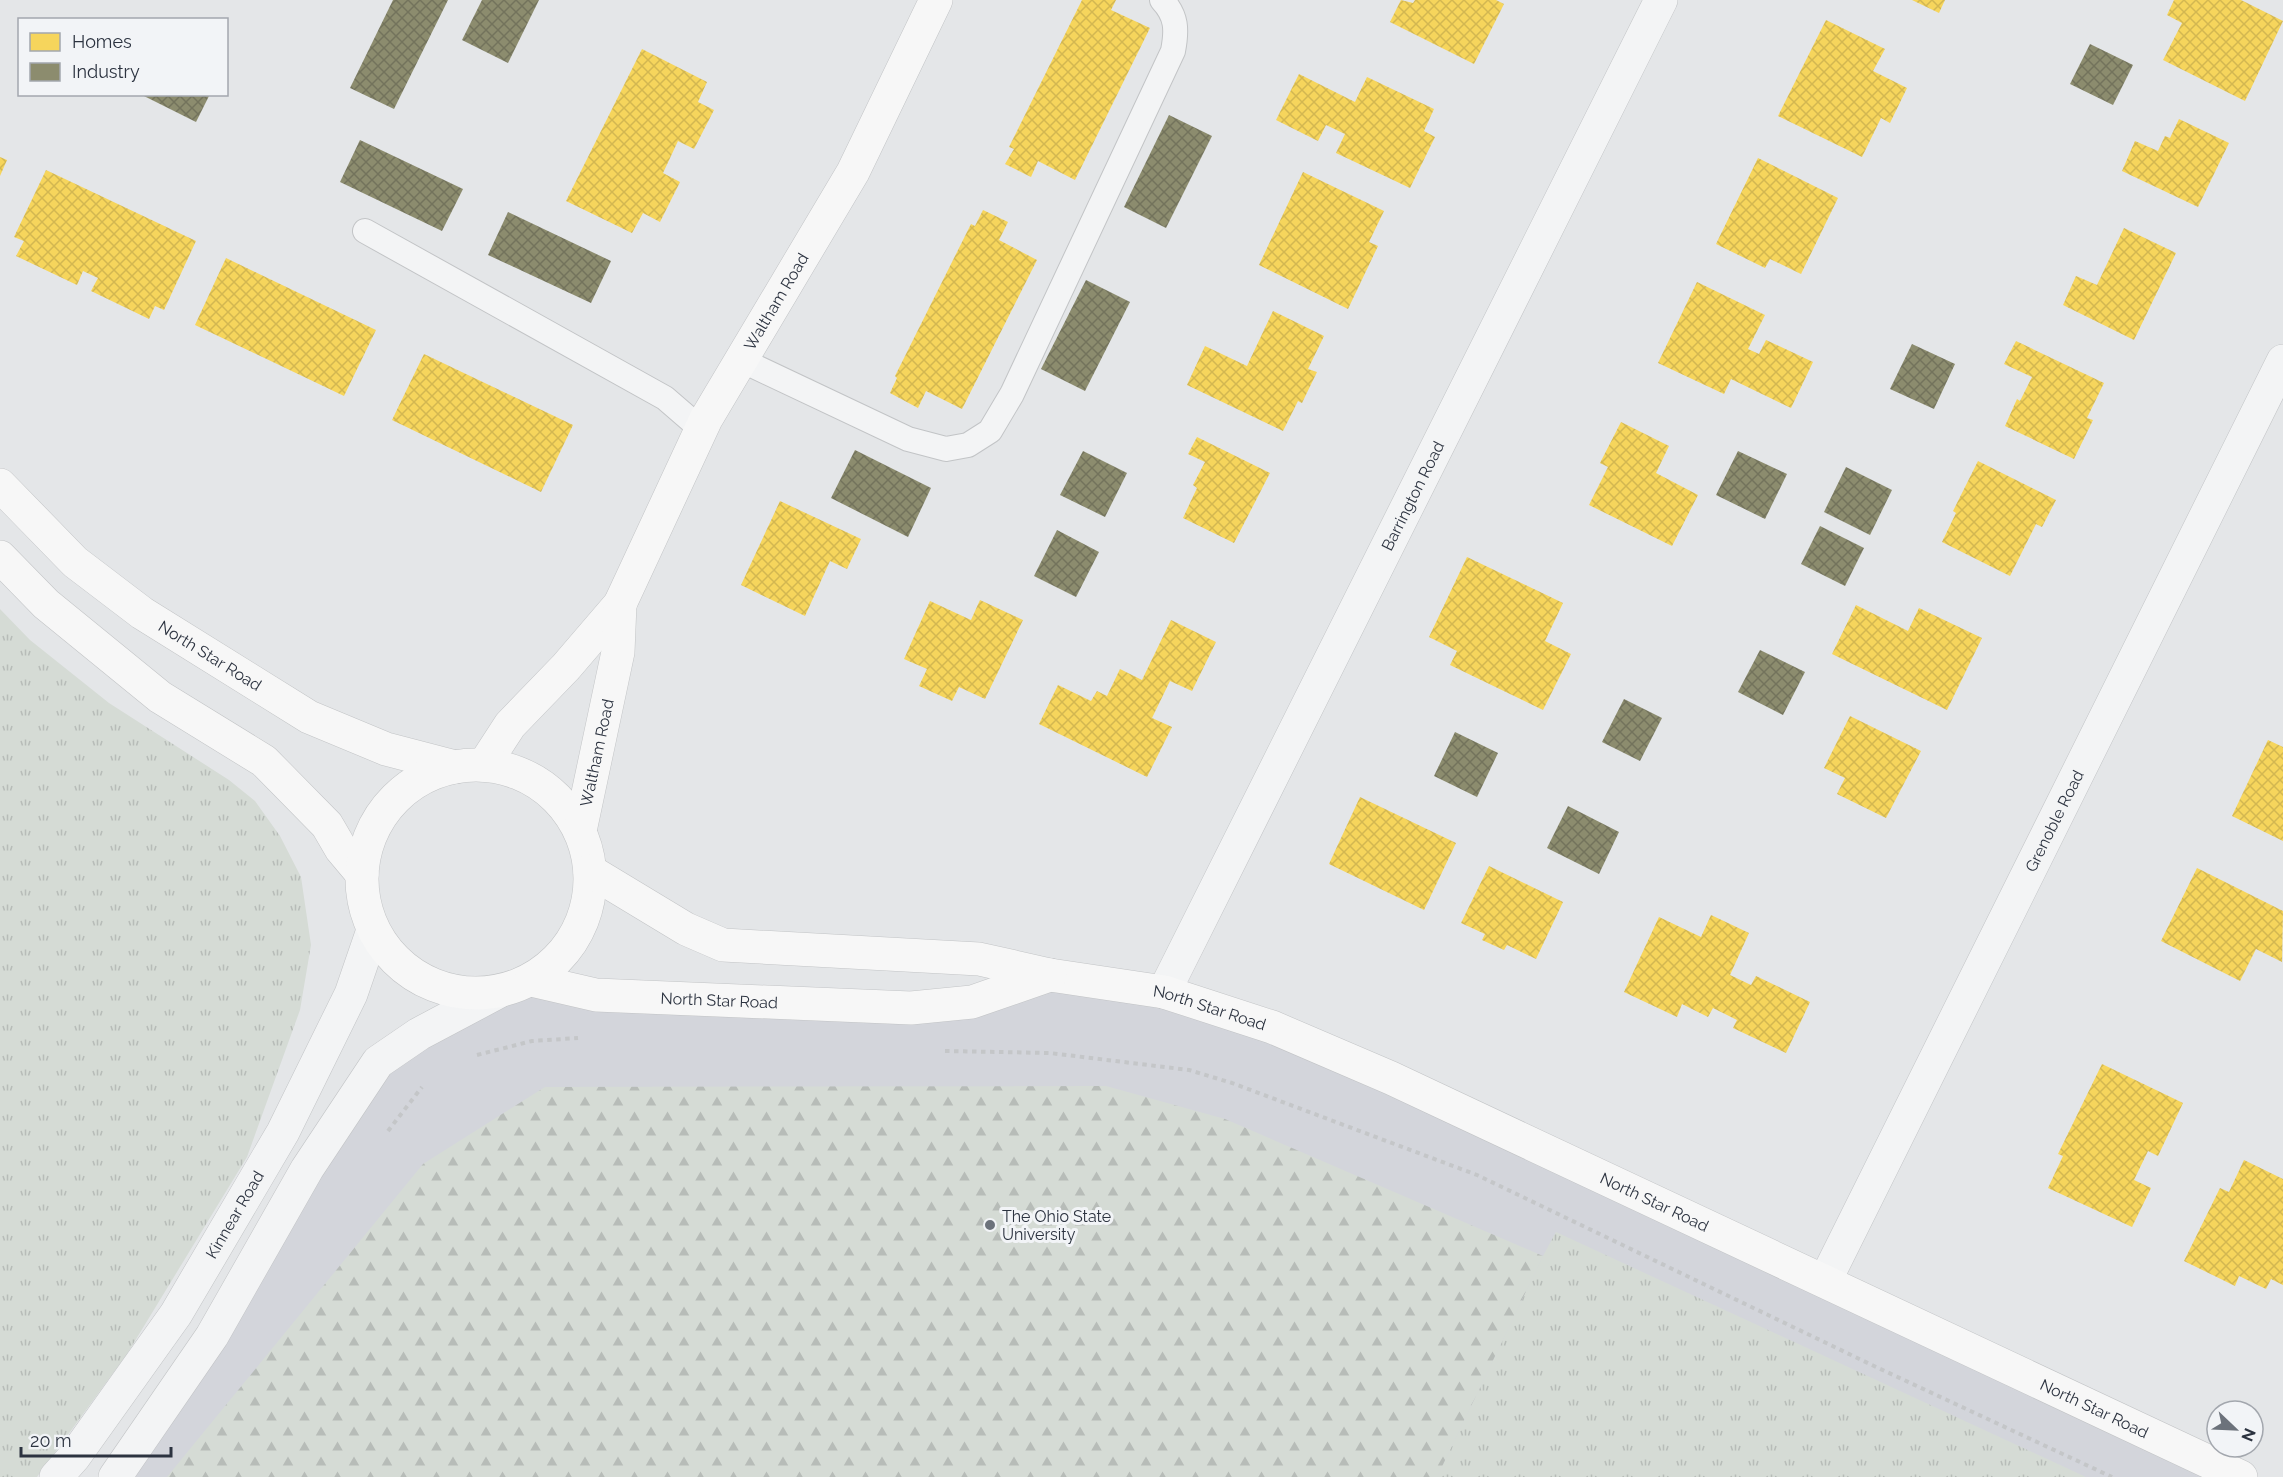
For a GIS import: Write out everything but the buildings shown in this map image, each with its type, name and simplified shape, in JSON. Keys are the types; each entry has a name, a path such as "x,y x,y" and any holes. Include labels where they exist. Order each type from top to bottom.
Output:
{"street":[{"name":"Waltham Road","path":"470,766 566,667 620,604 702,430 853,172 936,0"},
{"name":"Barrington Road","path":"1164,992 1661,0"},
{"name":"Grenoble Road","path":"1825,1281 2283,361"},
{"name":"North Star Road","path":"0,485 75,562 142,613 309,717 386,749 470,766 514,771 542,785 564,805 580,831"},
{"path":"0,557 46,604 160,697 264,761 327,825 341,849 362,874"},
{"name":"Waltham Road","path":"580,831 618,652 620,604"},
{"path":"470,766 419,779 390,804 370,837 362,874 364,903 373,930 387,951 404,969 426,982 449,991 474,994 498,992"},
{"path":"115,1477 212,1336 307,1168 378,1062 419,1034 498,992 531,980 557,960 576,934 588,904 590,872 587,851 580,831"},
{"name":"North Star Road","path":"590,872 686,930 723,945 979,959 1050,975 1164,992 1272,1027 1391,1078 2241,1477"},
{"name":"Kinnear Road","path":"56,1477 74,1457 176,1314 283,1132 351,994 373,930"},
{"name":"North Star Road","path":"531,980 596,995 911,1008 972,1002 1050,975"}],"lane":[{"path":"741,360 908,439 946,449 968,445 990,431 1017,383 1173,51 1177,28 1170,9 1162,0"},
{"path":"364,231 664,398 702,430"}],"path":[{"path":"475,1056 532,1041 581,1037"},
{"path":"941,1050 1050,1053 1189,1070 1232,1083 1477,1175 1820,1341 2112,1477"},
{"path":"415,1078 423,1086"}],"shaded area":[{"name":"The Ohio State University","path":"1050,975 1164,992 2241,1477 115,1477 378,1062 498,992 531,980 911,1008"}],"green space":[{"path":"0,609 30,640 109,703 229,780 255,801 280,836 301,877 311,945 300,1010 247,1157 127,1354 37,1477 0,1477"},
{"name":"The Ohio State University","path":"1106,1086 1225,1119 1543,1256 1437,1477 167,1477 423,1164 545,1087"},
{"path":"1556,1232 2086,1477 1437,1477"}],"place":[{"name":"The Ohio State University","path":"990,1225"}]}
